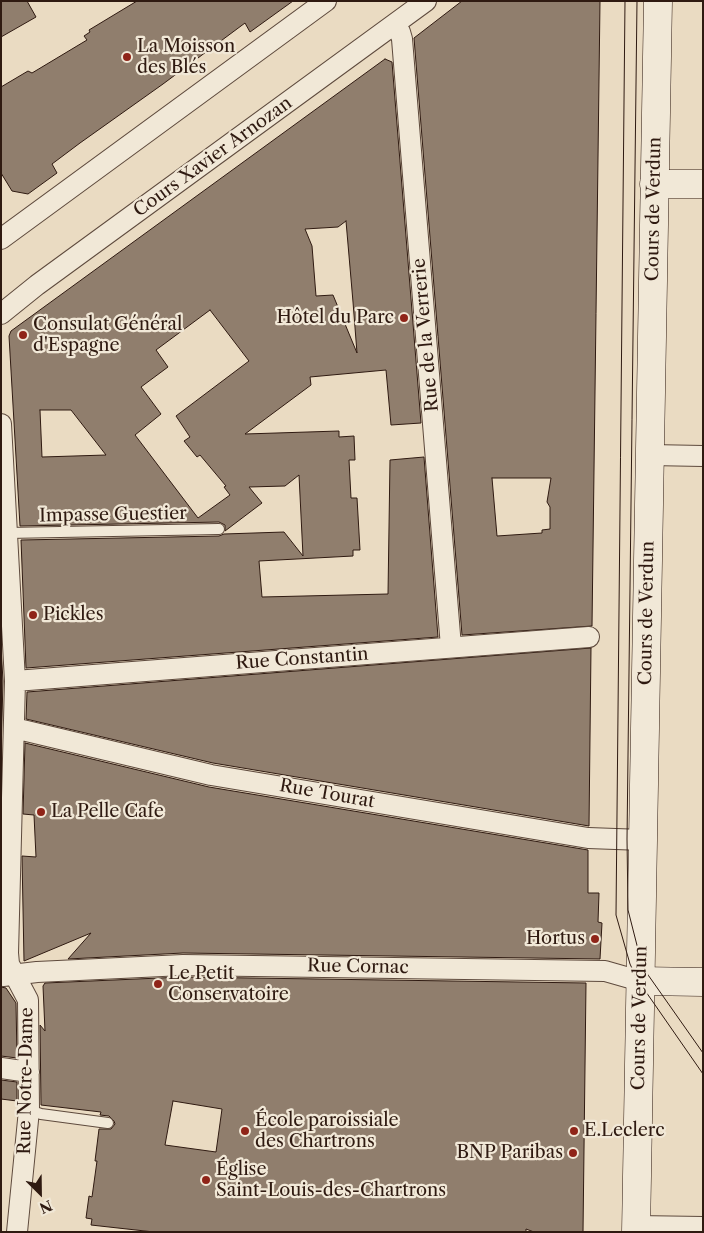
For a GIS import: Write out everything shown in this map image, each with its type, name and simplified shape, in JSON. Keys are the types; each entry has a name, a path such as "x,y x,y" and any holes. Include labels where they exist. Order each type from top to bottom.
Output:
{"main road":[{"name":"Cours de Verdun","path":"636,1229 658,1"},
{"path":"654,184 703,184"},
{"path":"640,981 703,982"}],"street":[{"name":"Cours Xavier Arnozan","path":"1,314 37,285 426,1"},
{"path":"1,240 317,4"},
{"name":"Rue de la Verrerie","path":"394,25 400,32 402,39 451,647"},
{"name":"Rue Notre-Dame","path":"1,424 7,533 5,559 8,680 14,728 6,818 8,976 28,1000 29,1110 17,1232"},
{"path":"650,456 703,456"},
{"name":"Rue Constantin","path":"8,680 589,637"},
{"name":"Rue Tourat","path":"14,728 211,775 588,838 643,840"},
{"name":"Rue Cornac","path":"8,976 37,972 183,964 605,971 640,981"},
{"path":"1,1068 29,1072"},
{"path":"636,1229 703,1227"}],"lane":[{"name":"Impasse Guestier","path":"7,533 219,529"},
{"path":"29,1110 42,1114 108,1123"}],"building":[{"path":"1,1 27,1 36,17 1,37"},
{"path":"137,1 293,1 250,32 245,23 80,143 52,164 57,173 28,194 12,191 1,173 1,87 28,71 32,73 87,40 84,36 90,32 89,30"},
{"path":"462,1 600,1 592,626 462,635 414,38","holes":["492,478 551,478 547,502 550,507 550,529 542,530 542,533 497,536"]},
{"path":"385,59 392,62 421,423 391,425 386,370 310,377 311,385 245,434 339,431 339,437 354,436 355,460 349,460 351,498 357,498 360,550 353,550 353,556 259,561 262,597 388,594 390,460 424,457 438,637 26,668 21,540 219,536 224,534 284,532 303,556 299,475 285,486 249,487 262,503 225,531 225,525 219,522 20,526 9,336 11,331","holes":["346,221 353,302 357,353 333,295 316,296 312,246 305,229 338,227","210,310 249,361 176,416 190,437 184,441 197,457 200,455 226,486 224,487 230,495 198,518 135,435 161,414 141,387 168,367 156,350","40,410 71,410 106,455 42,457"]},
{"path":"1,647 3,681 1,754"},
{"path":"591,648 589,826 213,763 26,719 27,692"},
{"path":"25,743 209,787 588,850 588,893 599,893 598,922 602,923 600,959 183,953 68,959 91,933 24,961 22,856 36,857 34,815 23,814"},
{"path":"183,977 586,983 583,1232 534,1232 526,1229 526,1232 154,1232 91,1225 92,1219 86,1218 89,1196 92,1197 99,1129 111,1129 115,1124 109,1116 100,1115 101,1112 41,1105 40,1025 45,1031 43,986 45,983","holes":["173,1101 222,1109 216,1152 165,1145"]},
{"path":"1,987 6,988 16,1003 17,1058 1,1056"},
{"path":"1,1080 17,1082 17,1101 1,1099"}],"tram line":[{"path":"625,1 616,915 630,964 637,979 703,1074"},
{"path":"637,1 627,839 628,910 641,961 646,972 703,1053"}],"place":[{"name":"La Moisson des Blés","path":"127,57"},
{"name":"Hôtel du Parc","path":"404,318"},
{"name":"Consulat Général d'Espagne","path":"23,335"},
{"name":"Pickles","path":"33,615"},
{"name":"La Pelle Cafe","path":"41,812"},
{"name":"Hortus","path":"595,939"},
{"name":"Le Petit Conservatoire","path":"158,984"},
{"name":"École paroissiale des Chartrons","path":"245,1131"},
{"name":"E.Leclerc","path":"574,1131"},
{"name":"BNP Paribas","path":"573,1153"},
{"name":"Église Saint-Louis-des-Chartrons","path":"206,1180"}]}
